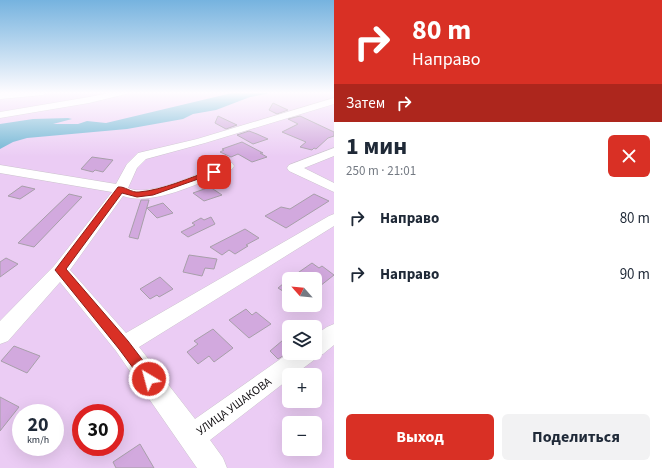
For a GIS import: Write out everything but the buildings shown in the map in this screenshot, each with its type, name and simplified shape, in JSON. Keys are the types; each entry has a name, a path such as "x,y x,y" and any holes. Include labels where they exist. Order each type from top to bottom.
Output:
{"street":[{"path":"0,335 60,270 121,189 131,167 142,156 201,141 291,114"},
{"path":"334,152 294,168 334,188"},
{"path":"0,169 121,189 128,193 137,195 153,192 201,178 228,166"},
{"path":"124,345 334,219"},
{"path":"60,270 124,345 192,437"},
{"path":"322,342 334,333"},
{"name":"УЛИЦА УШАКОВА","path":"214,468 192,437 296,360"}],"shaded area":[{"path":"0,114 334,114 334,468 0,468"}],"water":[{"path":"144,114 194,114 183,119 127,129 27,138 13,142 0,149 0,124 33,119 68,118 72,119 53,124 78,124 87,121 106,123"}],"route":[{"path":"149,379 124,345 60,270 121,189 128,193 137,195 153,192 201,178 214,172"}]}
